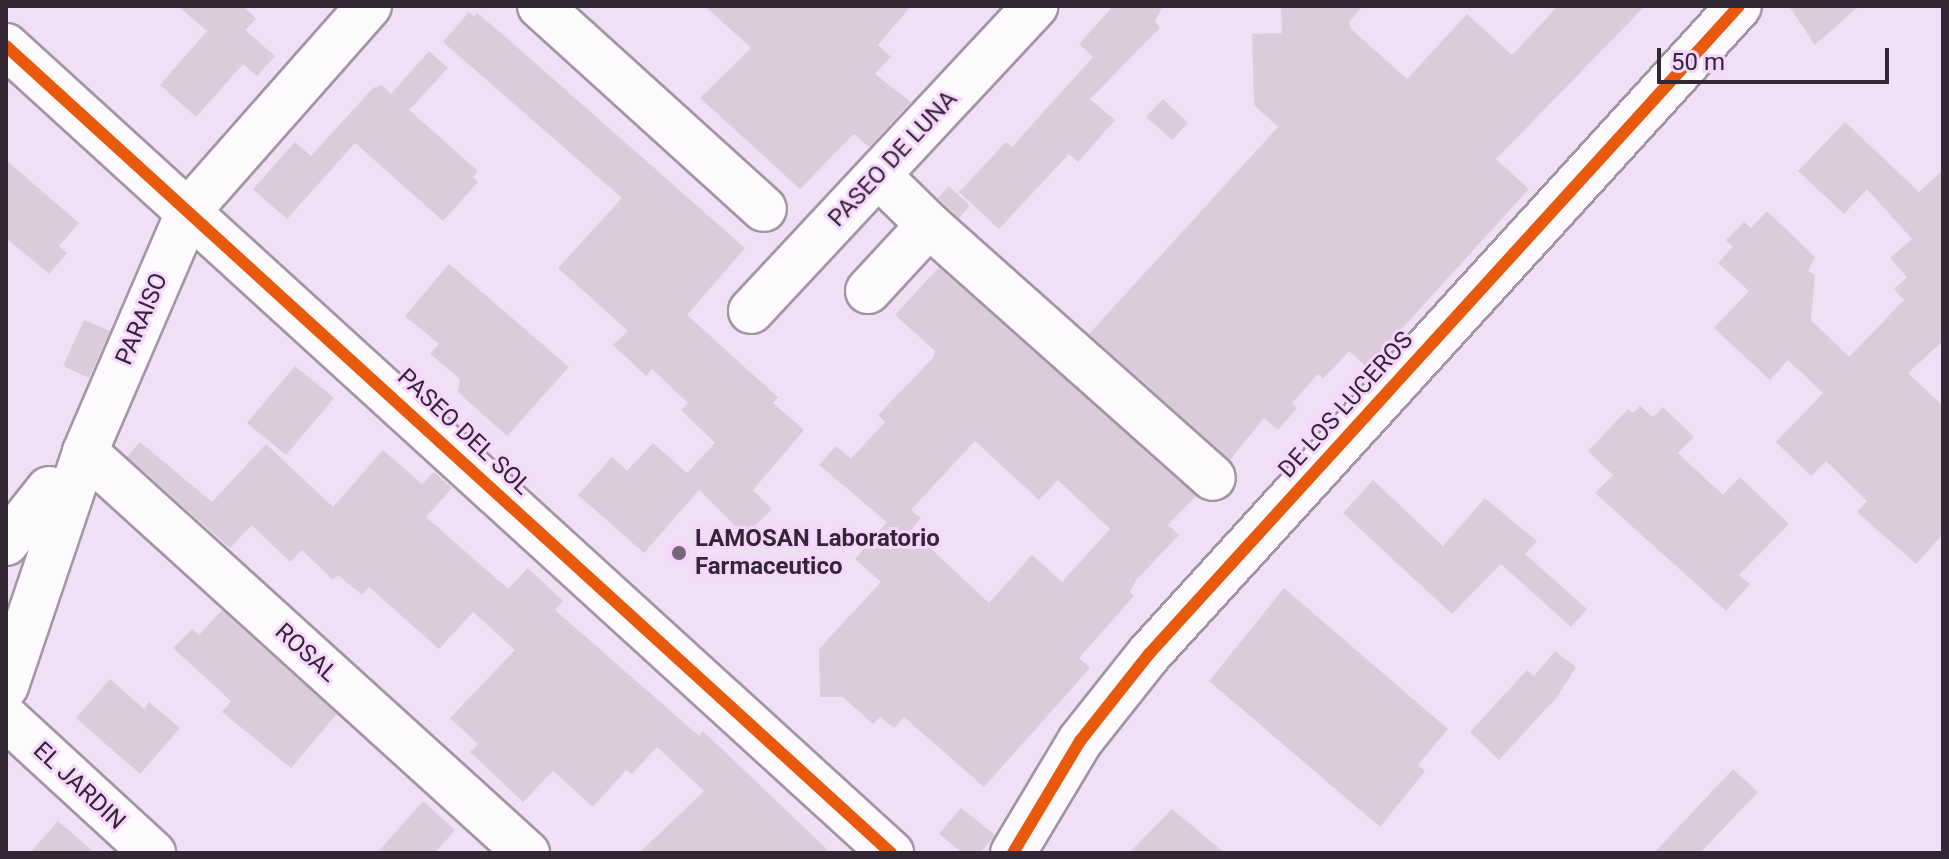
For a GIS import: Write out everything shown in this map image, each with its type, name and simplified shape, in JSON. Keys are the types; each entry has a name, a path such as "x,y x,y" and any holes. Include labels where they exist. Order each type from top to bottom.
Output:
{"street":[{"name":"PARAISO","path":"7,677 85,452 189,210 369,6"},
{"path":"540,6 764,209"},
{"name":"PASEO DE LUNA","path":"751,311 1035,6"},
{"name":"DE LOS LUCEROS","path":"1013,853 1080,741 1149,654 1739,6"},
{"name":"PASEO DEL SOL","path":"6,46 891,853"},
{"path":"878,175 929,225 1213,478"},
{"path":"868,291 929,225"},
{"name":"ROSAL","path":"85,452 527,853"},
{"path":"6,543 49,489"},
{"name":"EL JARDIN","path":"6,718 153,853"}],"building":[{"path":"178,6 243,6 256,19 245,30 275,56 257,76 243,64 196,117 160,85 207,31"},
{"path":"705,6 911,6 878,45 891,57 875,74 911,102 869,147 854,134 800,189 700,98 751,48"},
{"path":"1113,6 1163,6 1155,21 1160,28 1090,99 1115,120 1078,162 1069,154 999,229 959,192 1006,142 1012,147 1093,57 1079,44"},
{"path":"1281,6 1363,6 1349,22 1351,29 1407,79 1467,14 1512,55 1558,6 1645,6 1496,159 1529,189 1367,367 1349,351 1323,379 1318,374 1292,403 1297,408 1278,430 1264,418 1230,460 1089,334 1278,127 1254,105 1252,34 1282,33"},
{"path":"1789,6 1859,6 1815,45"},
{"path":"469,12 474,17 477,13 509,40 745,248 687,315 778,397 773,403 804,430 753,490 772,509 745,536 699,490 644,553 578,495 612,457 627,471 653,443 687,473 715,443 681,410 688,403 652,369 646,376 613,345 628,331 558,268 622,198 443,42"},
{"path":"429,51 448,68 409,110 478,171 473,177 478,182 443,221 355,143 287,219 253,189 295,142 311,156 373,88 382,85 391,94"},
{"path":"1163,99 1188,123 1172,140 1146,117"},
{"path":"1845,122 1919,192 1943,170 1943,341 1908,373 1943,406 1943,534 1916,564 1857,512 1867,501 1826,461 1811,476 1776,442 1823,393 1788,360 1770,380 1714,328 1749,291 1718,263 1733,247 1726,240 1744,222 1751,228 1767,211 1815,257 1808,271 1815,275 1811,320 1849,357 1904,300 1894,289 1907,277 1890,258 1912,239 1867,189 1844,214 1798,171"},
{"path":"6,160 79,223 59,246 67,253 49,274 6,238"},
{"path":"949,186 970,206 959,218 938,198"},
{"path":"449,264 569,367 507,436 458,392 460,379 430,354 439,344 405,316"},
{"path":"939,267 1196,496 1168,525 1179,535 1136,580 1130,592 1134,596 1079,658 1090,668 984,787 904,717 894,728 880,717 873,724 843,697 820,697 819,649 881,582 855,559 887,522 819,465 836,446 851,459 885,422 878,415 933,358 935,351 895,315","holes":["975,441 1039,500 1058,480 1110,529 1062,582 1032,555 989,603 911,530 921,518 911,510"]},
{"path":"84,320 110,331 89,378 63,366"},
{"path":"295,366 334,398 286,455 247,423"},
{"path":"1640,406 1653,417 1663,407 1694,437 1678,453 1723,495 1740,477 1789,524 1739,575 1750,584 1726,611 1595,493 1613,475 1588,451 1628,409 1633,413"},
{"path":"140,442 212,502 266,444 333,507 383,450 422,484 434,472 452,488 426,517 508,589 528,568 563,601 555,610 699,736 703,731 831,853 639,853 704,791 657,747 632,774 626,770 593,807 553,771 523,802 470,752 478,744 450,718 515,650 473,612 439,649 369,587 362,595 338,575 333,580 302,550 290,562 252,525 230,548 127,457"},
{"path":"1373,480 1443,546 1485,498 1537,541 1525,554 1587,609 1571,627 1501,564 1452,614 1343,513"},
{"path":"1284,588 1448,729 1418,765 1425,771 1380,827 1209,681"},
{"path":"222,610 337,714 291,768 222,712 231,701 173,648 192,629 199,635"},
{"path":"1555,651 1576,667 1557,697 1499,760 1470,732 1527,670 1534,676"},
{"path":"110,679 144,709 149,702 180,728 140,774 76,718"},
{"path":"1733,769 1758,792 1700,853 1654,853"},
{"path":"423,801 455,830 435,853 377,853"},
{"path":"961,808 995,835 980,853 963,853 939,834"},
{"path":"1172,809 1225,853 1129,853"},
{"path":"58,821 95,853 30,853"}],"cycle path":[{"path":"1013,853 1080,741 1149,654 1739,6"},
{"path":"6,46 891,853"}],"place":[{"name":"LAMOSAN Laboratorio Farmaceutico","path":"679,553"}]}
